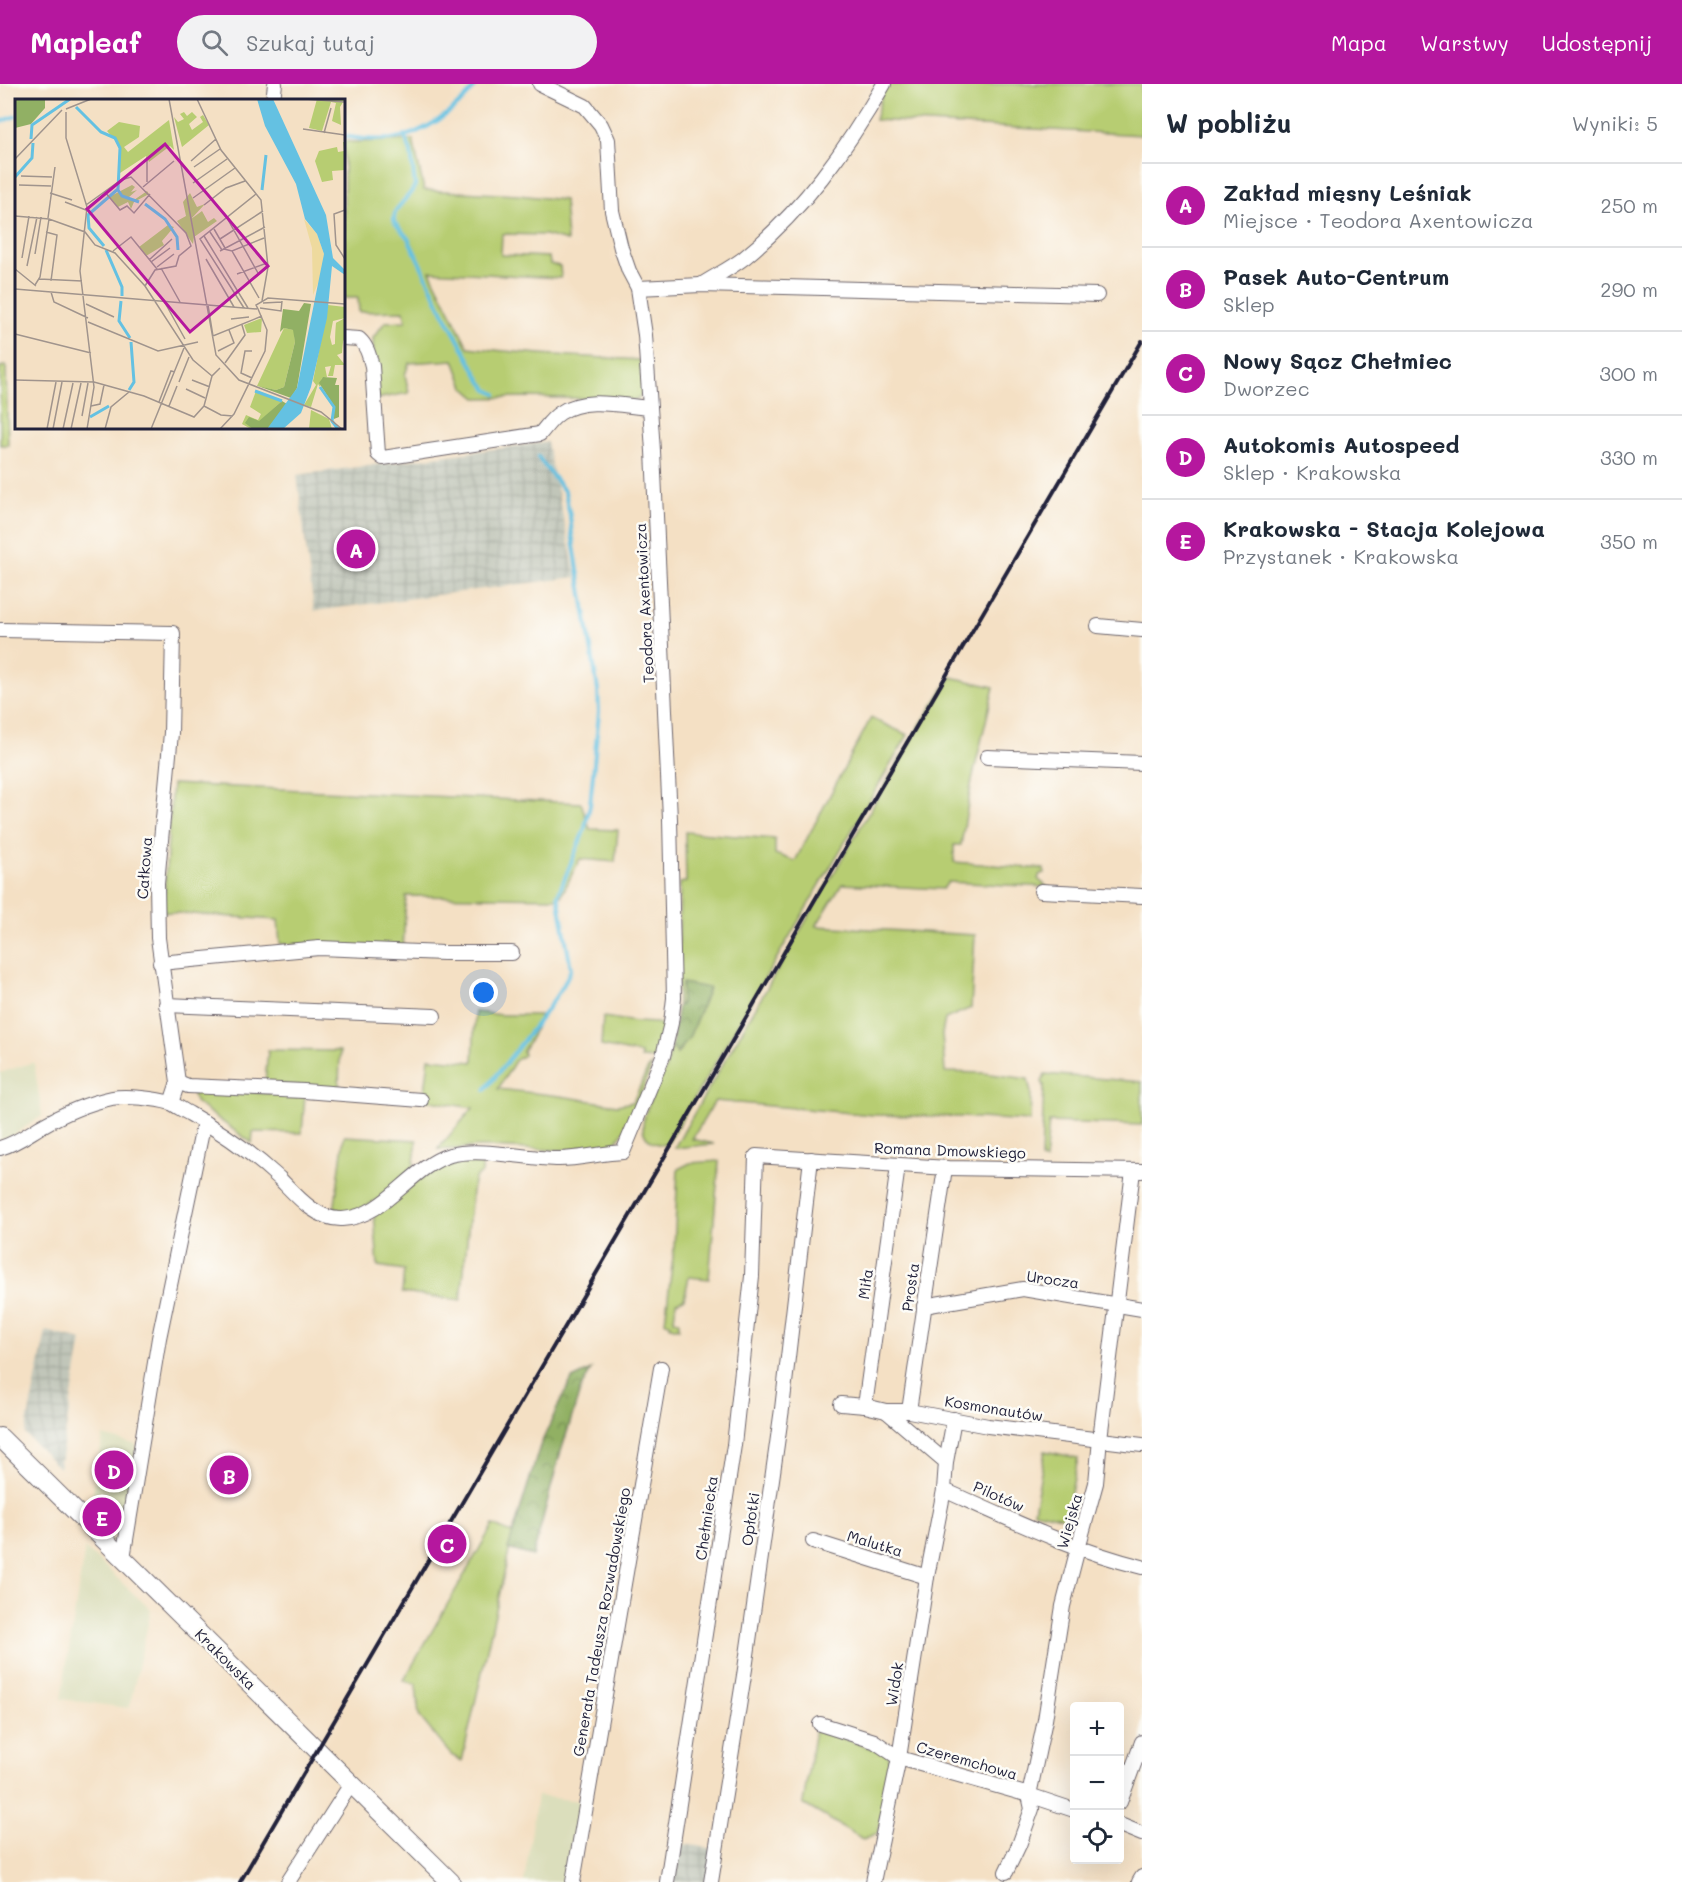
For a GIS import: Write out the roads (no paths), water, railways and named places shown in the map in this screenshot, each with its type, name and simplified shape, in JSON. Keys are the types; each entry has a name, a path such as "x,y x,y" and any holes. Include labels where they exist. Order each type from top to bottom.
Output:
{"main road":[{"name":"Krakowska","path":"0,1437 451,1882"}],"street":[{"path":"273,99 275,84"},
{"name":"Teodora Axentowicza","path":"204,1122 239,1146 314,1210 341,1219 354,1217 376,1207 428,1166 453,1155 471,1153 561,1159 623,1152 663,1056 674,998 668,760 645,335 638,288 621,248 612,212 608,140 601,124 585,106 540,84"},
{"path":"701,285 742,260 784,223 822,180 846,147 884,84"},
{"path":"638,288 701,285 1097,295"},
{"path":"345,338 358,339 367,348 372,366 378,454 383,458 540,434 558,414 571,407 590,404 650,408"},
{"path":"1098,626 1142,630"},
{"name":"Całkowa","path":"0,630 173,633 168,784 157,883 160,963 178,1082 171,1103"},
{"path":"987,757 1142,763"},
{"path":"1041,891 1142,896"},
{"path":"160,963 319,948 512,953"},
{"path":"166,1005 434,1016"},
{"path":"178,1082 189,1086 304,1091 421,1100"},
{"path":"0,1148 82,1108 113,1098 137,1098 171,1103 204,1122 159,1338 123,1558"},
{"name":"Romana Dmowskiego","path":"756,1156 945,1168 1137,1171"},
{"name":"Chełmiecka","path":"668,1882 734,1445 752,1276 756,1156"},
{"name":"Opłotki","path":"711,1882 745,1669 782,1409 811,1159"},
{"name":"Miła","path":"865,1406 898,1166"},
{"name":"Prosta","path":"909,1411 945,1168"},
{"name":"Wiejska","path":"1006,1872 1032,1809 1029,1795 1045,1720 1064,1606 1096,1483 1117,1305 1137,1171"},
{"name":"Urocza","path":"924,1306 1023,1289 1142,1309"},
{"name":"Generała Tadeusza Rozwadowskiego","path":"573,1882 661,1368"},
{"name":"Kosmonautów","path":"841,1404 886,1411 909,1411 988,1426 1142,1445"},
{"path":"886,1411 946,1462"},
{"path":"944,1490 946,1462 954,1419"},
{"name":"Pilotów","path":"944,1490 1078,1548 1104,1558 1142,1567"},
{"name":"Widok","path":"873,1882 899,1758 927,1577 944,1490"},
{"name":"Malutka","path":"813,1541 927,1577"},
{"name":"Czeremchowa","path":"820,1724 874,1741 899,1758 1070,1809"},
{"path":"1124,1789 1142,1742"},
{"path":"288,1882 351,1784"},
{"path":"1124,1828 1142,1834"},
{"path":"1139,1882 1142,1877"}],"waterway":[{"path":"345,136 367,139 403,137 439,120 460,103 477,84"},
{"path":"0,122 15,116"},
{"path":"404,135 411,152 415,185 396,210 394,222 408,238 443,312 481,381 488,390 496,394"},
{"path":"485,1090 544,1014 563,986 571,969 558,895 584,831 590,805 599,712 598,690 565,492 538,457"}],"railway":[{"path":"240,1882 1142,341"}],"place":[{"name":"Zakład mięsny Leśniak","path":"356,549"},
{"name":"Autokomis Autospeed","path":"114,1470"},
{"name":"Pasek Auto-Centrum","path":"229,1475"},
{"name":"Krakowska - Stacja Kolejowa","path":"102,1517"},
{"name":"Nowy Sącz Chełmiec","path":"447,1544"}]}
